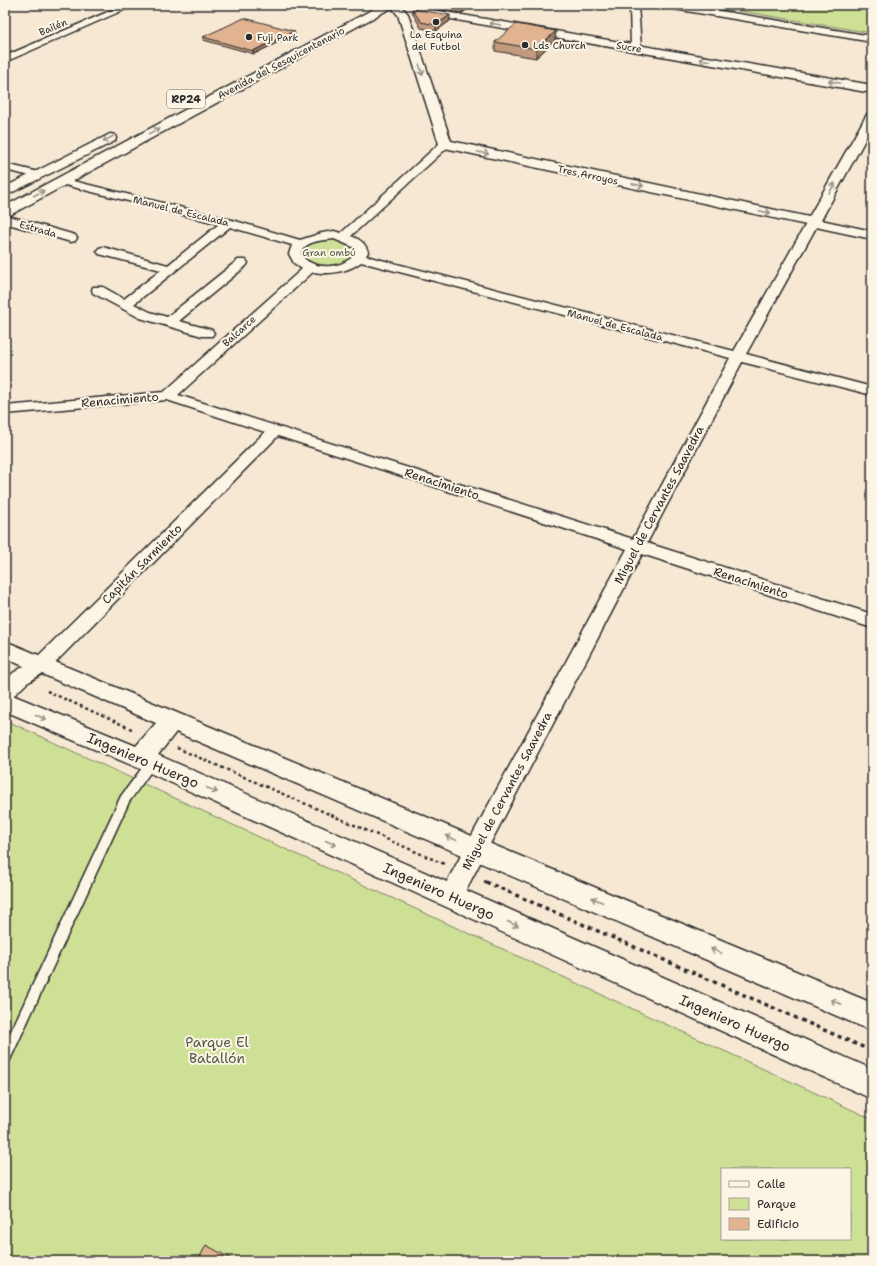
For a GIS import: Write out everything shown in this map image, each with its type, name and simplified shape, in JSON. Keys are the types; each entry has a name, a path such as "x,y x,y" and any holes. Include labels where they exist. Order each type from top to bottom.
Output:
{"street":[{"name":"Bailén","path":"5,59 131,5"},
{"name":"Avenida del Sesquicentenario","path":"297,41 366,5"},
{"path":"634,5 636,48"},
{"path":"668,5 872,39"},
{"path":"343,236 445,144 403,14 389,6"},
{"name":"Avenida del Sesquicentenario","path":"5,212 389,6"},
{"name":"Sucre","path":"389,6 872,89"},
{"path":"13,46 28,49"},
{"name":"Miguel de Cervantes Saavedra","path":"451,896 738,357 872,116"},
{"path":"5,192 122,132"},
{"name":"Tres Arroyos","path":"445,144 872,235"},
{"path":"5,167 39,175"},
{"name":"Manuel de Escalada","path":"61,181 228,223 301,244"},
{"name":"Estrada","path":"5,219 71,238"},
{"path":"124,306 228,223"},
{"path":"343,236 358,243 362,253 359,258 353,262 338,268 320,269 311,267 303,264 295,254 301,244 315,237 343,236"},
{"path":"103,251 170,269"},
{"name":"Manuel de Escalada","path":"359,258 872,391"},
{"path":"169,322 242,263"},
{"name":"Balcarce","path":"168,396 311,267"},
{"path":"98,290 124,306 169,322 207,333"},
{"name":"Renacimiento","path":"5,410 168,396 872,621"},
{"name":"Capitán Sarmiento","path":"5,692 20,678 41,665 276,430"},
{"name":"Ingeniero Huergo","path":"5,650 41,665 155,745 451,896 872,1084"},
{"name":"Ingeniero Huergo","path":"5,701 155,745 477,849 872,1017"}],"lane":[{"path":"5,1058 125,798 155,745"}],"path":[{"path":"20,678 155,745 464,873 872,1051"}],"green space":[{"path":"703,5 872,5 872,33"},
{"name":"Gran ombú","path":"329,237 357,247 356,256 342,263 327,266 307,260 301,254 305,245"},
{"name":"Parque El Batallón","path":"5,720 872,1119 872,1261 5,1261"}],"building":[{"path":"439,5 467,5 462,8"},
{"path":"412,9 450,15 436,25 421,22"},
{"name":"Fuji Park","path":"244,18 294,31 253,51 203,37"},
{"path":"516,24 556,31 536,49 495,42"},
{"path":"206,1245 235,1261 198,1261"}],"place":[{"name":"La Esquina del Futbol","path":"436,22"},
{"name":"Fuji Park","path":"249,37"},
{"name":"Lds Church","path":"525,45"}]}
